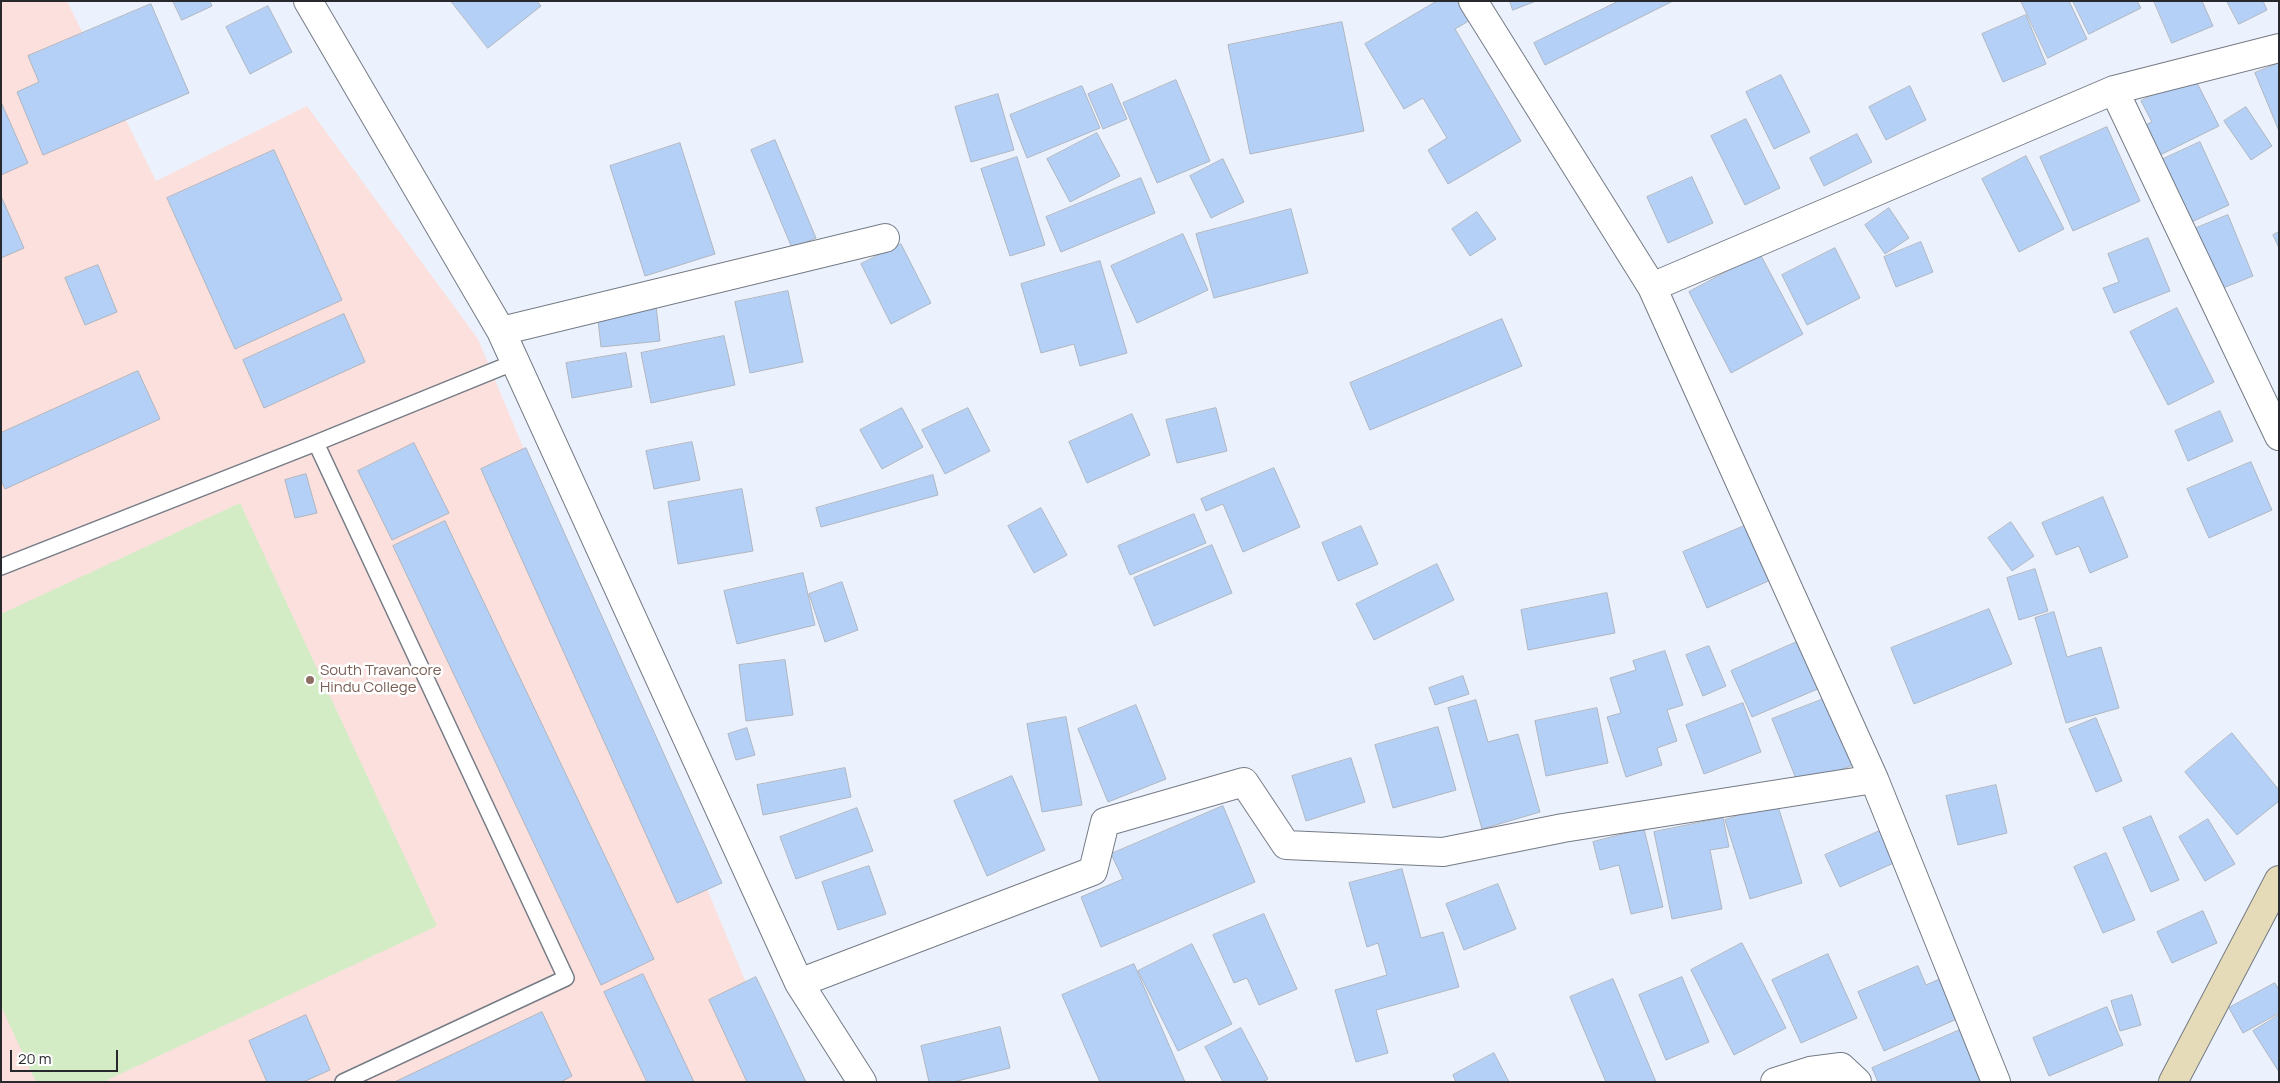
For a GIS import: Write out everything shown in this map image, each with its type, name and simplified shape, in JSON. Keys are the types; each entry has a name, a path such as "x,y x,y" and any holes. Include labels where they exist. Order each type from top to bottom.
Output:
{"street":[{"path":"308,1 501,331 799,983 862,1082"},
{"path":"1473,1 1652,287 1874,779 1996,1082"},
{"path":"1652,287 2114,90 2279,48"},
{"path":"2114,90 2279,436"},
{"path":"501,331 885,238"},
{"path":"799,983 1093,871 1106,822 1244,782 1286,845 1443,852 1563,828 1874,779"},
{"path":"2173,1082 2279,880"},
{"path":"1775,1082 1810,1071 1841,1067 1857,1082"}],"lane":[{"path":"1,567 316,443 515,362"},
{"path":"316,443 566,978 342,1082"}],"shaded area":[{"name":"South Travancore Hindu College","path":"1,1 67,1 156,181 307,106 478,339 762,1021 793,1082 1,1082"}],"green space":[{"path":"240,503 437,926 103,1082 36,1082 1,1006 1,614"}],"building":[{"path":"173,1 210,1 212,6 182,20"},
{"path":"451,1 537,1 541,6 488,48"},
{"path":"1437,1 1468,1 1477,16 1455,29 1521,141 1448,184 1428,150 1447,138 1423,98 1404,109 1365,44"},
{"path":"1510,1 1536,1 1513,10"},
{"path":"1619,1 1673,1 1545,65 1534,43"},
{"path":"2021,1 2069,1 2087,39 2048,58"},
{"path":"2073,1 2137,1 2141,8 2089,34"},
{"path":"2154,1 2202,1 2213,26 2172,43"},
{"path":"2227,1 2263,1 2267,10 2239,24"},
{"path":"151,4 189,93 43,155 17,92 39,82 28,56"},
{"path":"268,6 292,52 250,74 226,27"},
{"path":"2026,15 2046,64 2003,82 1982,34"},
{"path":"1342,22 1364,131 1250,154 1228,45"},
{"path":"2279,63 2279,131 2255,73"},
{"path":"1781,75 1810,132 1774,149 1746,92"},
{"path":"2193,75 2219,126 2154,158 2139,128 2152,122 2141,101"},
{"path":"1176,80 1210,161 1157,183 1123,103"},
{"path":"1112,84 1127,119 1103,129 1088,94"},
{"path":"1082,86 1100,128 1027,158 1010,115"},
{"path":"1910,86 1926,120 1886,140 1869,107"},
{"path":"998,94 1014,150 971,162 955,107"},
{"path":"1,102 28,163 1,175"},
{"path":"2246,107 2272,146 2251,160 2224,121"},
{"path":"1746,119 1780,188 1745,205 1711,136"},
{"path":"2107,127 2140,201 2073,231 2040,157"},
{"path":"1097,133 1120,176 1070,202 1047,159"},
{"path":"1857,134 1872,162 1824,186 1810,158"},
{"path":"775,140 816,238 792,248 751,150"},
{"path":"2200,142 2229,205 2187,224 2159,161"},
{"path":"680,143 715,254 645,276 610,166"},
{"path":"274,150 342,300 235,349 167,198"},
{"path":"2026,156 2064,229 2019,252 1982,179"},
{"path":"1017,157 1045,245 1010,256 981,169"},
{"path":"1223,159 1244,202 1211,218 1190,176"},
{"path":"1692,177 1713,223 1668,243 1647,197"},
{"path":"1141,178 1155,213 1061,252 1046,217"},
{"path":"1,196 24,248 1,258"},
{"path":"1889,208 1909,238 1885,254 1865,225"},
{"path":"1291,209 1308,273 1214,298 1196,234"},
{"path":"1477,212 1496,239 1470,256 1452,229"},
{"path":"2228,215 2253,276 2218,290 2194,229"},
{"path":"2279,232 2279,248 2273,235"},
{"path":"1183,234 1208,290 1137,323 1111,266"},
{"path":"2148,238 2170,291 2114,313 2103,288 2119,282 2108,254"},
{"path":"1921,242 1933,272 1896,287 1884,257"},
{"path":"901,244 931,303 891,324 861,264"},
{"path":"1835,248 1860,298 1807,325 1782,275"},
{"path":"1760,254 1803,334 1731,373 1689,292"},
{"path":"1100,261 1127,353 1080,366 1074,344 1041,353 1021,284"},
{"path":"98,265 117,312 85,325 65,278"},
{"path":"788,291 803,362 750,373 735,302"},
{"path":"656,305 660,341 601,347 597,311"},
{"path":"2177,308 2214,382 2168,405 2130,332"},
{"path":"344,314 365,362 264,408 243,360"},
{"path":"1502,319 1522,366 1370,430 1350,383"},
{"path":"724,336 735,385 651,403 641,353"},
{"path":"626,353 632,387 572,398 566,363"},
{"path":"138,371 160,419 5,489 1,480 1,433"},
{"path":"902,408 923,447 882,469 860,430"},
{"path":"968,408 990,451 945,474 922,430"},
{"path":"1216,408 1227,451 1177,463 1166,420"},
{"path":"2220,411 2233,441 2188,461 2175,431"},
{"path":"1132,414 1150,455 1087,483 1069,442"},
{"path":"692,442 700,480 654,489 646,451"},
{"path":"414,443 449,513 392,540 358,471"},
{"path":"526,448 722,883 677,903 481,469"},
{"path":"2251,462 2272,510 2209,538 2187,489"},
{"path":"1274,468 1300,527 1243,552 1223,504 1206,511 1201,499"},
{"path":"306,474 317,513 295,518 285,480"},
{"path":"933,475 938,495 821,527 816,508"},
{"path":"742,489 753,551 678,564 668,502"},
{"path":"2103,497 2128,557 2090,573 2079,546 2056,555 2042,523"},
{"path":"1041,508 1067,555 1034,573 1008,526"},
{"path":"1194,514 1206,543 1130,575 1118,546"},
{"path":"445,521 654,959 601,985 393,546"},
{"path":"2011,522 2034,556 2012,571 1988,538"},
{"path":"1749,524 1773,579 1707,608 1683,552"},
{"path":"1361,526 1378,564 1338,581 1322,543"},
{"path":"1212,545 1232,593 1154,626 1134,578"},
{"path":"1437,564 1454,600 1374,640 1356,604"},
{"path":"2035,569 2048,611 2019,620 2007,578"},
{"path":"803,573 815,625 737,644 724,591"},
{"path":"842,582 858,630 825,642 809,594"},
{"path":"1607,593 1615,633 1528,650 1521,610"},
{"path":"1989,609 2012,664 1914,704 1891,648"},
{"path":"2054,612 2067,657 2101,647 2119,708 2066,723 2035,618"},
{"path":"1799,641 1820,688 1752,717 1731,671"},
{"path":"1709,646 1726,686 1703,696 1686,655"},
{"path":"1665,651 1683,705 1667,710 1677,741 1657,748 1662,765 1626,777 1607,717 1621,713 1610,678 1636,670 1633,661"},
{"path":"785,660 793,715 746,721 739,665"},
{"path":"1463,676 1469,694 1435,705 1429,688"},
{"path":"1826,698 1853,765 1799,786 1772,719"},
{"path":"1476,700 1488,742 1518,734 1540,812 1482,829 1448,708"},
{"path":"1743,703 1761,752 1704,774 1686,725"},
{"path":"1136,705 1166,779 1108,802 1078,729"},
{"path":"1597,708 1608,763 1546,776 1535,721"},
{"path":"1066,717 1082,805 1042,812 1027,724"},
{"path":"2096,718 2122,781 2096,792 2069,729"},
{"path":"1438,727 1456,790 1393,808 1375,745"},
{"path":"747,728 755,755 736,760 728,734"},
{"path":"2232,733 2279,790 2279,801 2237,835 2185,772"},
{"path":"1351,758 1365,802 1306,821 1292,776"},
{"path":"845,768 851,797 763,815 757,785"},
{"path":"1012,776 1045,850 987,876 954,801"},
{"path":"1996,785 2007,833 1958,845 1946,796"},
{"path":"1777,803 1802,883 1750,899 1725,820"},
{"path":"1223,806 1255,882 1101,947 1081,897 1123,879 1111,854"},
{"path":"857,808 873,851 796,879 780,837"},
{"path":"2151,816 2179,880 2151,892 2123,828"},
{"path":"1723,818 1729,847 1710,850 1722,909 1672,919 1654,832"},
{"path":"2208,819 2235,864 2205,881 2179,837"},
{"path":"1644,829 1663,907 1631,914 1619,865 1600,870 1593,842"},
{"path":"1882,830 1896,862 1840,887 1825,855"},
{"path":"2106,853 2135,920 2103,933 2074,867"},
{"path":"869,866 886,914 838,930 822,882"},
{"path":"1402,869 1421,938 1443,932 1459,987 1376,1010 1388,1053 1356,1062 1335,990 1387,975 1378,943 1367,947 1349,883"},
{"path":"1498,884 1516,929 1464,950 1446,904"},
{"path":"2203,911 2217,943 2172,963 2157,932"},
{"path":"1264,914 1297,989 1259,1005 1247,978 1234,983 1213,935"},
{"path":"1742,943 1786,1028 1734,1055 1691,970"},
{"path":"1192,944 1232,1024 1178,1051 1138,971"},
{"path":"1828,954 1857,1018 1801,1043 1772,980"},
{"path":"1134,964 1185,1082 1100,1082 1062,995"},
{"path":"1918,966 1926,985 1949,975 1966,1015 1884,1051 1858,992"},
{"path":"643,974 694,1082 647,1082 604,992"},
{"path":"756,977 806,1082 747,1082 709,1000"},
{"path":"1682,977 1709,1042 1666,1060 1639,995"},
{"path":"1613,979 1656,1082 1606,1082 1570,997"},
{"path":"2275,983 2279,990 2279,1013 2243,1033 2229,1008"},
{"path":"2132,995 2141,1025 2120,1031 2111,1001"},
{"path":"2107,1007 2123,1045 2049,1076 2033,1038"},
{"path":"542,1012 572,1076 561,1082 395,1082"},
{"path":"306,1015 330,1070 303,1082 267,1082 249,1041"},
{"path":"2279,1015 2279,1072 2253,1031"},
{"path":"1000,1027 1010,1068 953,1082 929,1082 921,1046"},
{"path":"1241,1028 1268,1079 1263,1082 1223,1082 1205,1047"},
{"path":"1960,1030 1982,1082 1878,1082 1872,1068"},
{"path":"1494,1053 1509,1082 1456,1082 1453,1075"}],"place":[{"name":"South Travancore Hindu College","path":"310,680"}]}
